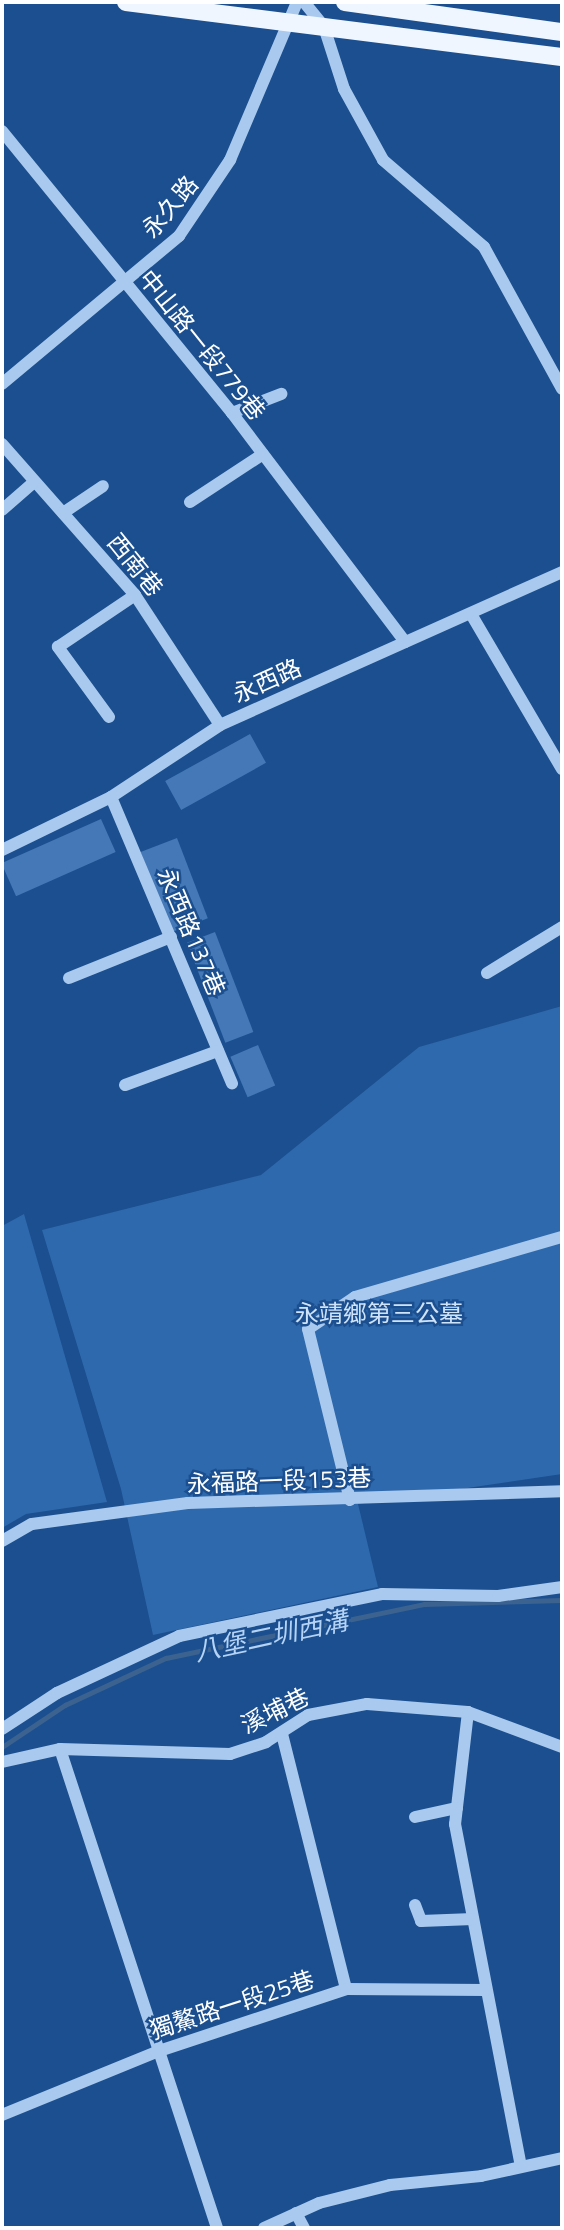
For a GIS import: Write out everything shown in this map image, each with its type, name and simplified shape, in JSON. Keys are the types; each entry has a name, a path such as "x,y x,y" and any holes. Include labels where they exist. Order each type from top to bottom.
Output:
{"main road":[{"path":"126,2 562,57"},
{"path":"345,2 562,32"}],"street":[{"name":"永久路","path":"2,384 179,236 211,193 292,23 297,2"},
{"path":"304,2 324,27 344,89 383,160 484,247 562,389"},
{"name":"中山路一段779巷","path":"2,131 232,413 405,642"},
{"path":"232,413 281,394"},
{"name":"西南巷","path":"2,444 135,595 220,725"},
{"name":"中山路一段779巷","path":"190,502 263,454"},
{"path":"2,510 34,482"},
{"path":"63,513 103,486"},
{"name":"永西路","path":"2,850 111,797 220,725 562,572"},
{"path":"109,718 58,647 135,595"},
{"path":"471,614 562,769"},
{"name":"永西路137巷","path":"111,797 232,1083"},
{"path":"487,973 562,927"},
{"path":"69,978 171,937"},
{"path":"125,1084 218,1051"},
{"path":"350,1500 307,1329 355,1297 562,1237"},
{"name":"永福路一段153巷","path":"2,1541 32,1524 188,1503 350,1500 562,1491"},
{"path":"2,1728 57,1693 179,1636 382,1594 498,1597 562,1587"},
{"name":"溪埔巷","path":"2,1762 60,1749 205,1756 230,1754 282,1734 308,1715 335,1707 468,1712 562,1747"},
{"path":"468,1712 457,1808 473,1919 520,2165"},
{"path":"282,1734 346,1989"},
{"path":"60,1749 156,2052 216,2228"},
{"path":"415,1817 457,1808"},
{"path":"415,1905 421,1921 473,1919"},
{"name":"獨鰲路一段25巷","path":"2,2115 156,2052 346,1989 486,1990"},
{"path":"264,2228 296,2213 390,2185 562,2158"},
{"path":"296,2213 304,2228"}],"green space":[{"name":"永靖鄉第三公墓","path":"562,1006 562,1474 358,1504 378,1587 153,1635 121,1489 42,1230 261,1175 419,1047"},
{"path":"24,1214 107,1502 26,1514 2,1528 2,1226"}],"building":[{"path":"250,734 266,763 181,810 165,781"},
{"path":"101,819 116,852 16,896 2,863"},
{"path":"177,838 208,918 171,932 141,852"},
{"path":"215,932 253,1032 225,1043 187,943"},
{"path":"258,1045 275,1086 248,1097 230,1057"}],"waterway":[{"name":"八堡二圳西溝","path":"2,1747 65,1705 166,1658 424,1604 562,1600"}]}
